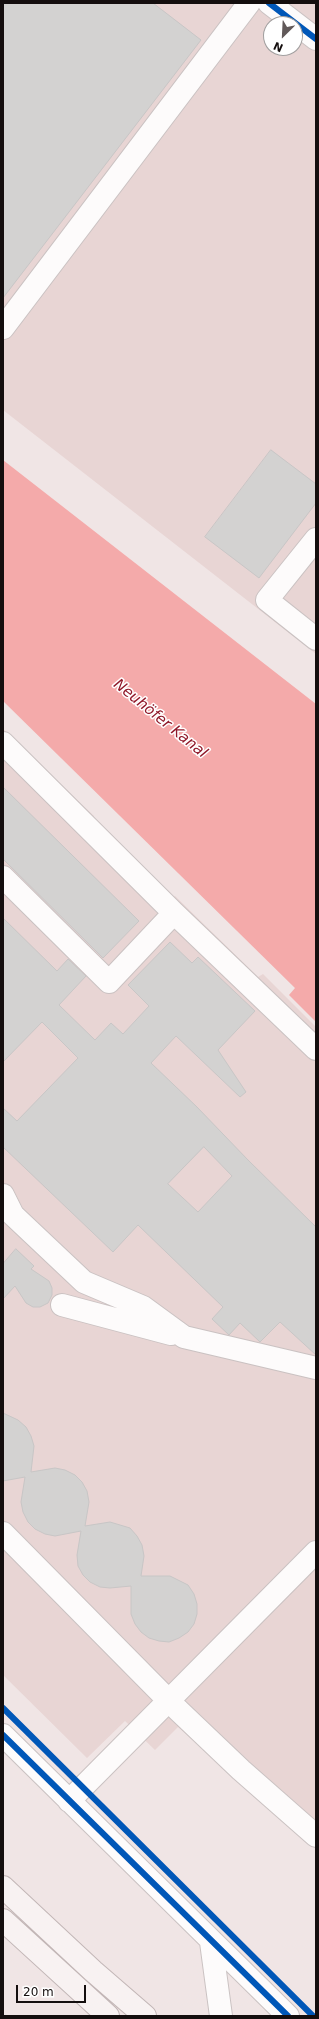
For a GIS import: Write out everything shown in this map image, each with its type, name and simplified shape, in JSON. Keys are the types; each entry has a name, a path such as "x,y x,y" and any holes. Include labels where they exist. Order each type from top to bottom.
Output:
{"main road":[{"path":"3,1887 93,1971 145,2016"},
{"path":"3,1920 108,2016"}],"street":[{"path":"3,328 248,3"},
{"path":"269,3 316,39"},
{"path":"316,539 267,600 316,639"},
{"path":"3,743 174,913 316,1049"},
{"path":"3,877 109,982 174,913"},
{"path":"3,1195 13,1214 84,1282 143,1308 184,1337"},
{"path":"62,1305 184,1337 316,1368"},
{"path":"3,1533 168,1700 241,1770 316,1836"},
{"path":"69,1801 316,1552"},
{"path":"3,1735 211,1942 288,2016"},
{"path":"211,1942 221,2016"}],"shaded area":[{"path":"3,3 316,3 316,654 3,410"},
{"path":"3,729 94,816 90,820 171,899 175,896 258,977 263,974 316,1027 316,1849 178,1727 155,1750 125,1721 87,1758 3,1675"}],"water":[{"name":"Neuhöfer Kanal","path":"3,460 316,704 316,1022 289,995 295,988 3,701"}],"building":[{"path":"3,3 153,3 201,40 3,298"},
{"path":"271,450 316,484 316,503 259,578 205,537"},
{"path":"3,787 139,921 103,958 3,859"},
{"path":"3,918 57,971 68,959 86,976 59,1005 95,1040 111,1023 123,1034 149,1006 128,985 170,942 192,963 198,957 255,1011 218,1050 246,1092 240,1097 176,1036 151,1063 197,1107 316,1227 316,1355 280,1322 260,1342 240,1323 229,1335 212,1319 223,1307 138,1225 113,1252 3,1147 3,1108 17,1121 78,1058 42,1022 3,1062","holes":["204,1147 232,1176 198,1212 168,1184"]},
{"path":"16,1249 34,1266 31,1269 49,1281 52,1288 52,1295 48,1303 40,1307 33,1307 26,1303 15,1286 3,1299 3,1264"},
{"path":"3,1413 18,1420 26,1427 31,1436 34,1446 31,1472 55,1468 65,1470 75,1475 82,1482 87,1491 89,1502 85,1526 110,1522 130,1528 142,1545 144,1556 141,1576 170,1576 188,1585 194,1594 197,1604 197,1614 194,1624 188,1632 169,1642 149,1638 141,1632 135,1624 131,1614 131,1586 110,1588 100,1587 90,1582 83,1575 78,1566 77,1555 81,1531 55,1536 45,1534 35,1529 28,1522 23,1512 21,1502 25,1477 3,1481"}],"cycle path":[{"path":"269,3 316,39"},
{"path":"3,1708 313,2016"},
{"path":"3,1735 288,2016"}]}
